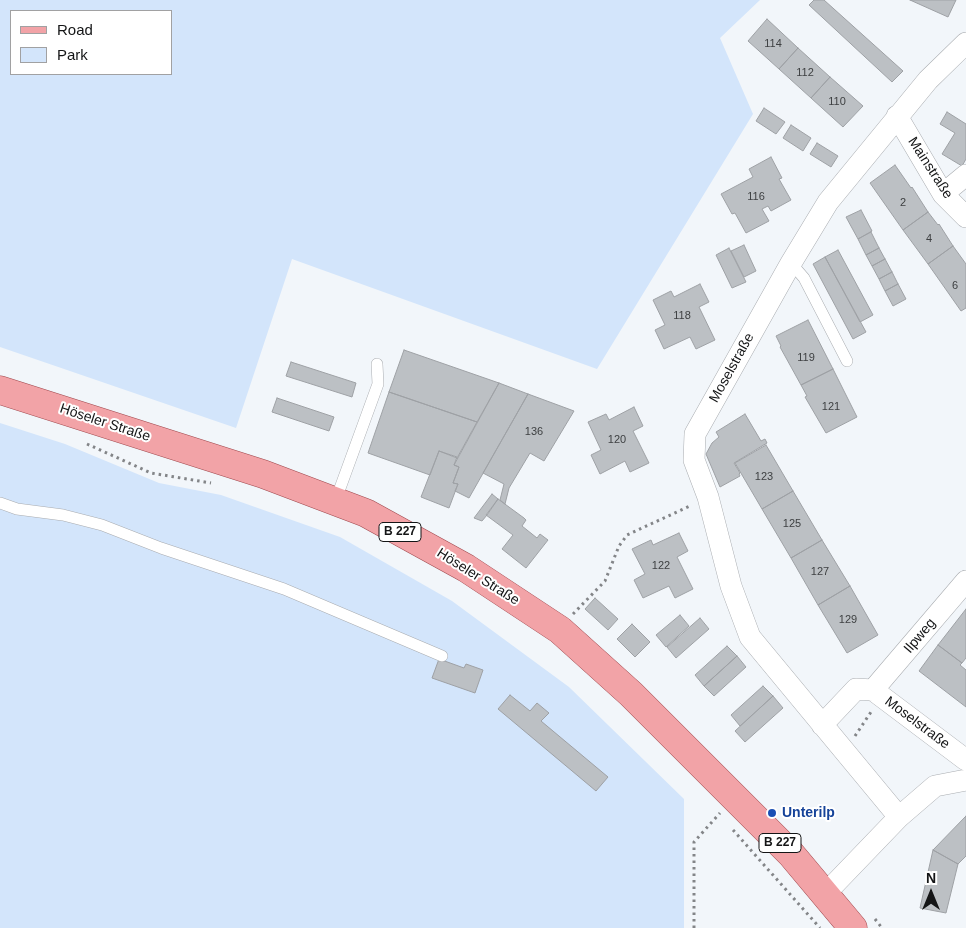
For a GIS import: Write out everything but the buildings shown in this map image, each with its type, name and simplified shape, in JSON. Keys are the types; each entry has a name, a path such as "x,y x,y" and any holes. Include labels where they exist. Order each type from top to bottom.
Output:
{"main road":[{"name":"Höseler Straße","path":"0,390 263,474 366,513 466,568 560,630 631,694 721,806 791,854 853,928"}],"street":[{"name":"Moselstraße","path":"899,817 750,637 731,586 708,497 694,460 695,434 791,263 828,202 928,80 966,43"},
{"name":"Mainstraße","path":"897,116 943,194 966,217"},
{"path":"943,194 966,175"},
{"name":"Ilpweg","path":"878,694 966,581"},
{"name":"Moselstraße","path":"822,725 856,688 878,694 966,760"},
{"path":"826,894 899,817 935,786 966,780"}],"lane":[{"path":"791,263 804,278 847,361"},
{"path":"335,502 378,384 377,364"},
{"path":"0,503 17,509 63,515 102,525 161,548 284,589 442,656"}],"path":[{"path":"82,441 151,473 219,484"},
{"path":"569,618 605,581 619,546 627,535 708,497"},
{"path":"846,751 878,694"},
{"path":"721,806 725,822"},
{"path":"694,928 694,842 721,806"},
{"path":"731,829 820,928"}],"green space":[{"path":"0,0 760,0 720,38 753,114 597,369 292,259 236,428 0,347"},
{"path":"0,423 65,444 159,483 221,495 340,537 452,601 569,687 684,799 684,928 0,928"}],"place":[{"name":"Unterilp","path":"772,813"}]}
